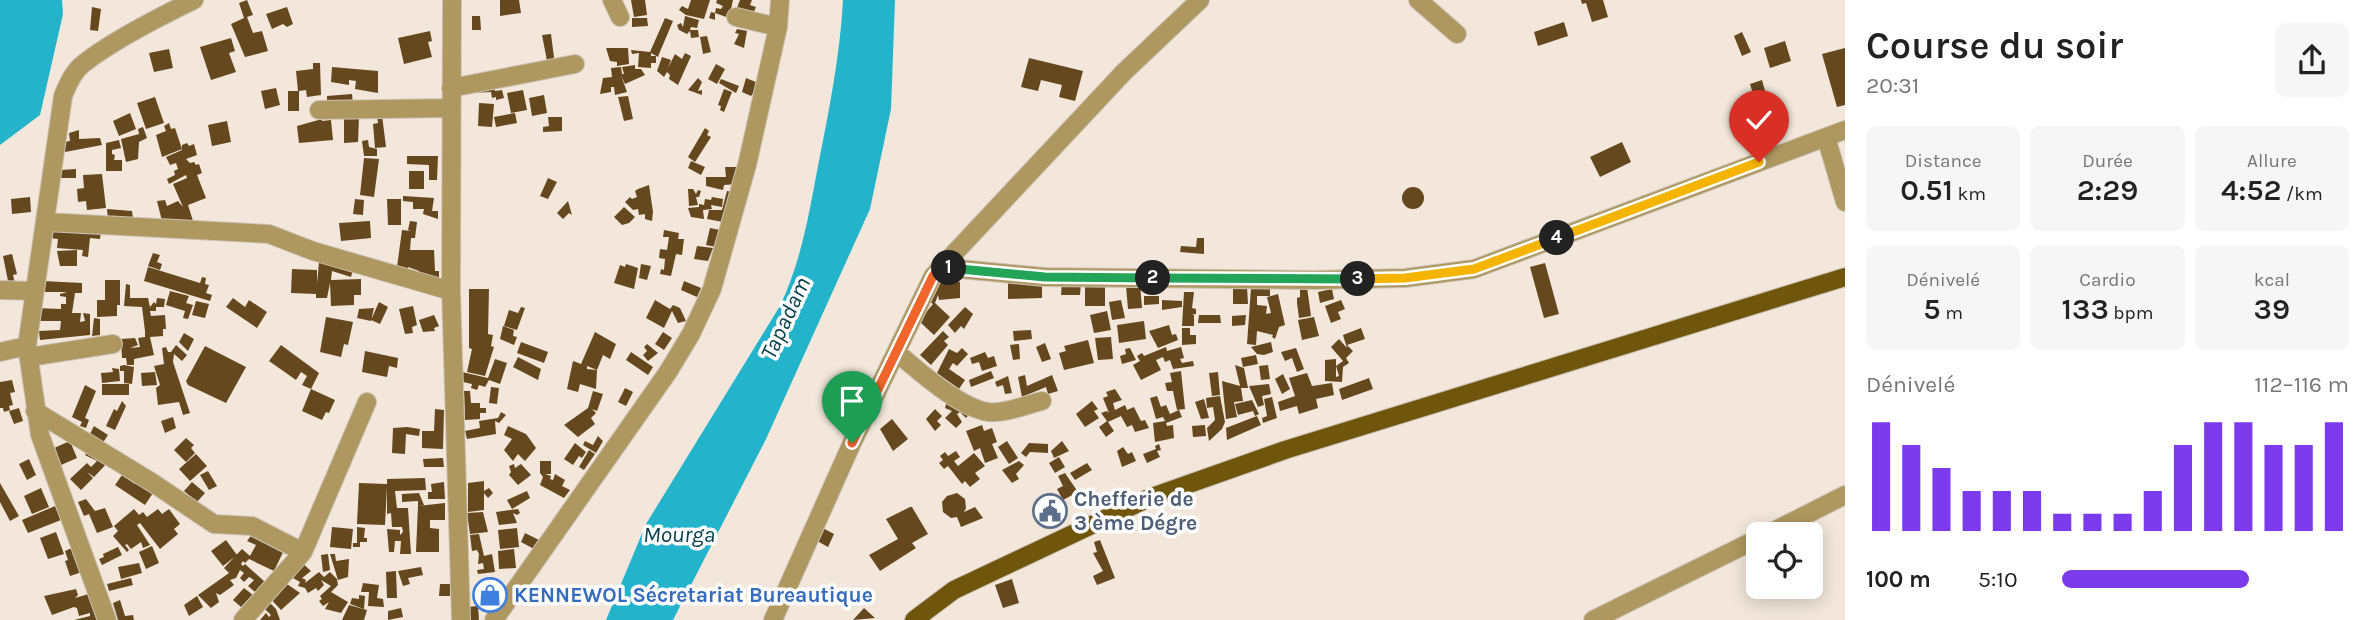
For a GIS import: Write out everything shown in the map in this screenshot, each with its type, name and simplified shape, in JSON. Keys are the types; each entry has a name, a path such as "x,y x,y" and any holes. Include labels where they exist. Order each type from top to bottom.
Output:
{"main road":[{"path":"914,620 954,590 1149,498 1285,450 1845,276"}],"street":[{"path":"107,620 40,435 28,351 34,291 63,96 71,77 82,64 156,9 194,0"},
{"path":"452,0 451,291 461,620"},
{"path":"612,0 620,17"},
{"path":"494,620 667,372 691,334 712,289 740,190 778,27 780,0"},
{"path":"773,620 896,352 938,270 1124,72 1200,0"},
{"path":"1418,0 1457,34"},
{"path":"736,17 778,27"},
{"path":"451,88 576,64"},
{"path":"318,110 450,108"},
{"path":"938,270 949,268 1045,277 1314,280 1405,278 1474,269 1845,130"},
{"path":"1826,137 1845,202"},
{"path":"46,222 270,234 313,251 451,291"},
{"path":"0,289 34,291"},
{"path":"0,352 113,344"},
{"path":"896,352 937,385 976,408 990,412 1009,410 1042,401"},
{"path":"243,620 303,552 367,402"},
{"path":"35,411 153,483 214,524 252,526 303,552"},
{"path":"1792,522 1845,495"},
{"path":"1593,620 1746,544"}],"water":[{"path":"0,0 62,0 63,14 40,115 0,145"},
{"name":"Mourga","path":"843,0 895,0 891,109 870,209 766,439 673,620 606,620 646,524 780,306 787,289 804,238 811,202 834,83"}],"building":[{"path":"247,0 253,15 247,17 253,33 262,31 268,51 245,57 231,24 244,18 239,3"},
{"path":"500,0 519,0 521,13 500,16"},
{"path":"631,0 645,0 647,15 634,17"},
{"path":"691,0 710,0 704,19 686,15 679,10 682,6 688,9"},
{"path":"717,0 733,0 729,18 715,13 716,8 721,9 723,6 716,3"},
{"path":"740,0 752,0 750,5 756,7 753,14 735,13"},
{"path":"1581,0 1603,0 1608,17 1592,22 1586,3 1582,4"},
{"path":"92,7 101,9 98,31 90,30"},
{"path":"287,7 293,24 287,27 283,24 272,29 266,14"},
{"path":"711,12 715,13 715,20 709,18"},
{"path":"472,16 480,16 481,30 472,30"},
{"path":"685,16 699,20 697,28 691,27 690,30 698,30 699,37 691,38 690,31 687,34 679,30 677,25 681,23 683,27"},
{"path":"632,18 647,18 648,26 632,27"},
{"path":"665,18 673,21 658,57 651,53 651,56 656,56 656,63 651,63 651,68 638,67 639,53 632,54 631,50 650,52"},
{"path":"1564,22 1568,36 1538,46 1534,32"},
{"path":"737,29 747,31 744,48 734,44 739,34 735,33"},
{"path":"430,31 432,41 428,42 432,57 404,64 398,38"},
{"path":"1742,32 1751,52 1742,56 1734,36"},
{"path":"551,34 555,65 548,66 542,35"},
{"path":"707,36 711,52 703,54 700,37"},
{"path":"231,38 235,51 229,53 236,72 211,80 200,47"},
{"path":"1785,41 1791,61 1770,68 1764,48"},
{"path":"606,48 628,48 629,64 617,66 617,62 610,61"},
{"path":"1845,48 1845,105 1837,107 1822,54"},
{"path":"169,49 173,68 154,72 149,53"},
{"path":"685,53 691,56 678,85 669,79 667,72 664,77 657,71 662,57 671,60 668,68 675,54 682,59"},
{"path":"1029,58 1083,71 1075,101 1059,97 1062,85 1041,80 1038,91 1021,87"},
{"path":"313,63 320,63 321,95 307,97 306,90 299,91 299,111 288,111 288,91 298,91 296,71 313,69"},
{"path":"716,64 725,69 717,84 708,79"},
{"path":"635,65 635,69 641,69 645,75 625,84 621,75 627,92 615,95 614,87 611,87 611,92 600,94 603,78 612,77 611,68 621,67 624,74 622,67"},
{"path":"332,67 378,71 378,93 355,89 356,81 349,80 349,85 331,82"},
{"path":"698,78 702,82 698,91 702,90 702,95 688,90"},
{"path":"746,78 763,85 759,98 753,96 755,91 751,96 742,92"},
{"path":"721,79 739,86 736,93 719,83"},
{"path":"1762,80 1774,123 1763,127 1750,84"},
{"path":"494,84 495,91 502,90 504,98 496,100 496,97 492,98 491,92 473,93 472,87"},
{"path":"276,88 280,105 265,109 261,91"},
{"path":"724,89 732,92 724,112 718,105"},
{"path":"523,90 527,110 511,113 507,93"},
{"path":"352,94 353,105 327,107 327,96"},
{"path":"544,95 547,113 532,116 529,98"},
{"path":"628,96 633,119 624,121 618,97"},
{"path":"155,97 164,123 146,129 137,103"},
{"path":"479,103 494,104 492,127 478,126"},
{"path":"130,113 136,129 119,136 113,121"},
{"path":"515,113 517,123 496,127 494,117"},
{"path":"377,115 382,115 386,147 375,148 373,124 378,123"},
{"path":"344,117 359,117 358,142 344,143"},
{"path":"548,117 562,117 562,131 543,132 543,127 549,126"},
{"path":"322,119 331,120 333,140 299,143 297,126"},
{"path":"227,121 231,142 212,146 208,125"},
{"path":"169,123 171,129 175,128 182,149 162,157 156,135 166,131 164,126"},
{"path":"143,127 147,138 139,142 138,159 126,162 121,139 139,134 138,129"},
{"path":"705,128 709,131 707,135 711,137 695,162 688,157"},
{"path":"79,130 79,139 100,138 102,145 65,152 63,142 70,141 69,133"},
{"path":"119,140 121,148 112,150 112,154 115,155 114,160 122,160 122,171 106,171 106,143"},
{"path":"368,140 369,147 377,149 377,156 364,156 362,141"},
{"path":"1622,142 1631,162 1600,177 1590,157"},
{"path":"187,143 189,146 194,144 197,155 186,159 190,163 199,164 202,173 197,175 206,198 188,205 193,221 163,225 157,201 165,200 167,206 178,201 183,207 173,184 187,178 186,175 169,184 167,179 175,175 174,171 178,169 176,163 170,165 166,157 182,150 182,145"},
{"path":"407,156 438,156 437,180 429,180 429,165 407,164"},
{"path":"364,158 379,159 374,197 360,195"},
{"path":"691,161 705,167 701,175 688,168"},
{"path":"725,167 740,167 737,184 724,185 723,190 706,186 706,177 726,177"},
{"path":"76,169 76,178 61,178 61,170"},
{"path":"409,171 424,171 424,189 409,189"},
{"path":"102,174 106,208 87,210 86,201 78,202 77,189 84,188 83,175"},
{"path":"548,178 557,182 548,199 540,196"},
{"path":"649,185 652,221 645,219 645,214 639,215 638,209 633,210 625,202 630,197 637,197 635,191"},
{"path":"1413,187 1421,190 1424,198 1421,206 1413,209 1405,206 1402,198 1405,190"},
{"path":"688,189 693,189 696,194 698,190 701,191 699,197 696,197 698,205 689,206"},
{"path":"727,191 731,192 728,223 707,219 709,210 722,210"},
{"path":"403,196 434,198 432,211 438,211 438,219 423,214 424,209 413,209 413,202 403,201"},
{"path":"30,197 31,212 12,214 11,199"},
{"path":"712,197 723,199 722,207 711,205 712,209 703,210 704,219 691,217 688,208 704,205 705,199 711,200"},
{"path":"355,199 364,200 363,215 353,214"},
{"path":"387,199 401,199 401,225 388,225"},
{"path":"568,201 572,215 569,213 563,219 557,213"},
{"path":"624,207 635,217 622,225 614,217"},
{"path":"107,209 132,211 133,218 108,220"},
{"path":"370,221 371,238 341,241 339,223"},
{"path":"410,221 417,222 410,250 434,250 435,271 439,271 439,283 420,277 419,271 408,267 406,273 397,267 402,230 411,231 408,230"},
{"path":"51,227 62,228 62,232 77,233 77,229 101,231 100,239 90,238 88,257 82,256 83,250 57,248 58,239 50,238"},
{"path":"710,228 720,230 716,247 706,245"},
{"path":"664,230 679,233 678,239 684,239 682,255 676,254 671,276 660,274 661,269 664,270 665,259 659,258 660,249 667,250 669,237 663,237"},
{"path":"1197,238 1204,238 1204,254 1180,252 1181,246 1196,247"},
{"path":"697,246 713,248 708,261 694,259"},
{"path":"77,250 77,266 60,266 57,251"},
{"path":"153,253 160,255 157,262 162,264 160,270 148,266"},
{"path":"12,254 17,274 13,275 15,284 9,286 3,256"},
{"path":"319,262 353,270 351,277 332,271 331,280 361,279 361,295 354,295 354,305 331,306 330,283 327,298 316,298 316,294 291,293 292,269 317,270 317,284"},
{"path":"1545,263 1559,314 1544,318 1530,267"},
{"path":"626,264 638,268 634,289 614,283 620,265 625,267"},
{"path":"641,264 651,266 647,280 639,278"},
{"path":"148,267 200,283 202,277 206,278 205,284 209,285 206,293 212,295 210,301 144,281"},
{"path":"105,280 120,280 117,316 97,317 97,300 105,300"},
{"path":"43,281 82,283 82,293 75,293 72,313 81,313 80,322 85,321 83,313 90,314 90,335 40,340 39,331 60,330 61,321 38,321 36,308 61,309 61,304 66,304 66,297 60,294 67,292 43,292"},
{"path":"684,281 701,288 697,297 681,290"},
{"path":"1062,281 1081,282 1080,295 1061,295"},
{"path":"960,282 960,298 939,300 938,295 935,303 950,317 934,335 919,321 933,304 929,301 937,283"},
{"path":"1042,282 1042,298 1008,299 1008,283"},
{"path":"1085,283 1105,283 1105,306 1085,306"},
{"path":"126,284 130,285 130,298 148,298 150,307 154,302 156,304 157,298 165,299 164,307 156,307 156,311 150,311 151,316 165,315 166,329 163,329 163,336 150,337 154,355 134,359 134,365 127,365 126,358 122,358 121,339 135,338 138,345 130,348 140,347 138,338 145,337 145,331 142,307 124,306"},
{"path":"1140,284 1142,308 1128,309 1126,286"},
{"path":"1233,285 1247,286 1248,304 1233,304"},
{"path":"1270,287 1270,296 1257,296 1257,305 1267,306 1266,314 1271,313 1267,297 1278,294 1285,325 1279,327 1275,339 1273,335 1257,331 1256,345 1247,344 1251,288"},
{"path":"1300,287 1307,287 1311,316 1299,318 1297,298 1300,297"},
{"path":"469,289 489,289 488,334 493,335 491,346 494,347 485,376 467,372 472,349 469,348"},
{"path":"1332,289 1334,299 1320,303 1318,292"},
{"path":"170,291 189,296 186,303 193,305 188,319 183,318 185,311 166,305"},
{"path":"1184,292 1194,292 1192,308 1196,309 1196,314 1191,315 1194,315 1194,326 1182,326"},
{"path":"1144,296 1159,296 1159,304 1144,305"},
{"path":"233,298 245,307 249,300 267,312 257,328 226,307"},
{"path":"655,300 670,309 673,305 680,308 686,321 678,323 672,311 664,328 646,318"},
{"path":"1121,300 1125,318 1112,320 1109,302"},
{"path":"1162,300 1182,301 1182,307 1162,310"},
{"path":"1341,300 1345,309 1338,312 1341,319 1331,323 1325,306"},
{"path":"196,301 209,304 205,318 192,315"},
{"path":"379,302 388,307 380,324 371,320"},
{"path":"413,306 417,325 412,327 413,333 405,334 399,309"},
{"path":"521,307 525,308 517,330 504,326 509,310 518,313"},
{"path":"965,307 973,314 964,329 961,326 955,333 948,325"},
{"path":"374,308 371,321 357,318 359,309"},
{"path":"1107,311 1111,330 1094,333 1090,315"},
{"path":"434,315 439,326 434,328 435,331 423,332 419,320"},
{"path":"1199,315 1220,315 1221,323 1198,323"},
{"path":"1246,315 1245,325 1232,326 1232,316"},
{"path":"326,317 353,322 348,345 344,344 341,357 320,352"},
{"path":"1314,317 1319,336 1302,340 1298,320"},
{"path":"94,318 100,319 100,335 92,336"},
{"path":"1144,321 1146,339 1119,343 1117,325"},
{"path":"1169,325 1172,335 1176,334 1178,340 1158,348 1149,331"},
{"path":"503,326 514,330 513,336 517,337 514,345 500,339"},
{"path":"1182,328 1190,328 1190,335 1196,335 1196,344 1182,345"},
{"path":"1361,328 1365,339 1347,345 1353,351 1346,358 1349,363 1343,367 1342,382 1325,381 1325,360 1336,359 1336,366 1343,361 1331,347 1339,339 1347,348 1343,335"},
{"path":"1031,330 1032,339 1014,341 1013,331"},
{"path":"943,331 949,337 944,341 948,345 931,365 920,355"},
{"path":"595,332 616,344 610,359 603,355 597,370 596,389 580,384 578,392 567,389 573,361 581,364"},
{"path":"663,332 672,338 664,350 655,344"},
{"path":"184,333 194,339 188,351 179,342"},
{"path":"1111,337 1113,359 1098,360 1095,338"},
{"path":"1088,340 1094,363 1064,370 1059,353 1066,351 1064,346"},
{"path":"521,342 548,352 544,363 517,353"},
{"path":"1271,342 1273,352 1264,355 1257,354 1251,347"},
{"path":"1045,343 1051,359 1042,362 1036,347"},
{"path":"647,344 658,353 648,361 643,355 647,351 644,347"},
{"path":"1019,344 1020,359 1013,360 1010,345"},
{"path":"176,345 187,355 182,361 174,354 173,362 190,413 183,415 179,402 158,405 156,388 160,385 154,366 164,364 162,348 166,347 168,352 171,352"},
{"path":"281,345 319,373 311,389 302,385 307,376 301,372 296,380 269,361"},
{"path":"205,346 246,367 226,403 188,385 186,381"},
{"path":"1166,347 1167,351 1181,347 1184,358 1180,359 1182,363 1193,361 1194,366 1173,369 1170,360 1165,362 1163,357 1156,360 1161,370 1141,380 1133,365 1140,361 1137,356"},
{"path":"962,348 968,354 957,366 953,363 949,369 965,380 959,389 937,373 949,349 957,353"},
{"path":"1130,348 1136,360 1122,364 1120,356 1126,354 1125,349"},
{"path":"1296,348 1304,369 1297,372 1292,358 1285,361 1281,352"},
{"path":"365,351 398,358 397,368 389,366 387,377 362,372"},
{"path":"631,352 653,367 648,375 626,360"},
{"path":"985,352 988,358 994,356 997,366 982,371 979,362 972,364 970,358"},
{"path":"1256,355 1258,364 1243,367 1241,358"},
{"path":"518,357 541,369 538,380 513,367"},
{"path":"495,359 507,363 500,384 489,380 485,387 479,385 477,390 471,388 472,384 463,382 462,372 488,378"},
{"path":"1235,365 1244,368 1248,388 1241,388 1243,401 1234,402 1237,417 1226,419 1222,381 1240,386"},
{"path":"1268,365 1270,379 1261,380 1259,366"},
{"path":"120,366 134,367 132,384 124,383 124,371 120,371"},
{"path":"112,368 119,369 120,381 102,383 101,373 113,372"},
{"path":"991,371 994,378 971,387 969,380"},
{"path":"1181,371 1185,409 1177,410 1173,391 1167,391 1165,383 1172,382 1170,373"},
{"path":"155,372 157,385 142,386 141,373"},
{"path":"1218,372 1220,395 1212,396 1209,373"},
{"path":"1307,373 1312,386 1332,383 1334,395 1316,399 1318,408 1299,414 1297,406 1280,411 1278,402 1295,396 1289,378"},
{"path":"1283,374 1290,389 1282,394 1275,379"},
{"path":"1025,375 1027,386 1052,375 1058,391 1048,394 1046,387 1022,397 1018,377"},
{"path":"1008,376 1012,393 1005,394 1003,385 997,387 995,382"},
{"path":"1369,378 1373,389 1342,400 1339,389"},
{"path":"12,380 15,392 10,393 13,405 9,406 10,410 4,412 3,408 0,408 0,382"},
{"path":"102,384 129,384 129,395 102,395"},
{"path":"1269,384 1271,394 1262,396 1264,405 1258,407 1249,386"},
{"path":"85,385 96,391 85,418 89,420 86,428 80,426 82,422 72,417"},
{"path":"491,387 499,388 497,404 489,403"},
{"path":"625,388 633,392 626,406 618,402"},
{"path":"311,389 335,400 322,420 302,411"},
{"path":"1115,389 1122,400 1113,403 1115,410 1125,405 1127,410 1134,407 1141,421 1145,420 1149,428 1135,432 1132,425 1127,427 1121,416 1108,422 1114,431 1106,437 1099,427 1107,421 1101,413 1109,413 1103,398 1108,396 1106,392"},
{"path":"464,391 470,391 471,403 480,403 480,408 486,408 486,413 480,413 480,419 465,420"},
{"path":"593,391 603,394 597,411 592,409 596,413 591,418 595,424 578,437 564,425 588,408"},
{"path":"948,396 972,411 966,418 960,412 957,414 962,422 956,428 945,418 952,411 945,408"},
{"path":"1157,396 1161,407 1166,405 1170,414 1179,410 1182,417 1166,423 1167,426 1173,425 1174,438 1155,442 1153,423 1165,421 1163,417 1156,419 1150,398"},
{"path":"1220,396 1225,422 1222,429 1209,441 1207,428 1215,420 1213,407 1207,408 1206,398"},
{"path":"1272,397 1277,418 1263,423 1262,418 1267,416 1264,399"},
{"path":"1204,399 1209,418 1201,419 1195,402"},
{"path":"1252,400 1259,414 1255,416 1253,411 1238,415 1235,404"},
{"path":"122,401 126,406 115,430 106,426 114,409 117,411"},
{"path":"1092,401 1098,409 1094,411 1099,418 1085,427 1076,414"},
{"path":"19,408 23,421 14,424 9,411"},
{"path":"435,409 444,410 443,449 422,448 422,431 434,431"},
{"path":"935,409 942,416 937,421 941,425 935,431 926,419"},
{"path":"501,412 506,415 499,423 495,421 496,434 467,439 465,431 480,428 479,421 498,418"},
{"path":"1257,416 1261,425 1227,440 1226,428"},
{"path":"173,417 176,428 165,433 161,421"},
{"path":"892,419 908,439 893,451 880,429"},
{"path":"982,425 984,431 992,428 997,442 992,444 998,458 985,463 980,448 974,451 966,431"},
{"path":"1205,425 1206,436 1193,437 1192,426"},
{"path":"94,426 108,435 102,444 90,434"},
{"path":"508,426 526,434 536,448 525,461 518,454 513,461 504,450 512,439 504,435"},
{"path":"393,428 420,429 419,436 406,434 405,454 392,453"},
{"path":"598,436 603,441 596,453 583,445 585,441 593,445"},
{"path":"186,438 194,445 191,448 195,453 186,462 174,450"},
{"path":"70,441 77,458 61,465 54,448"},
{"path":"1007,441 1018,458 1009,464 998,447"},
{"path":"1062,441 1069,451 1054,458 1051,451"},
{"path":"575,443 586,452 582,458 579,456 573,465 564,459"},
{"path":"1029,443 1048,444 1048,453 1030,452 1026,457 1021,453"},
{"path":"1159,444 1161,450 1157,451 1160,457 1147,463 1143,454 1156,449 1155,446"},
{"path":"90,446 111,459 94,477 87,472 93,478 81,490 70,479 87,463 91,467 97,461 85,455"},
{"path":"1123,447 1128,454 1132,452 1136,461 1122,467 1117,451"},
{"path":"589,450 595,454 584,470 579,467"},
{"path":"956,451 960,457 954,461 958,466 974,453 985,466 975,473 980,479 970,487 965,481 962,484 948,466 944,469 939,463 943,460 940,456 945,452 948,456"},
{"path":"196,454 207,466 190,481 179,469"},
{"path":"1059,457 1065,467 1055,473 1049,463"},
{"path":"443,458 444,467 424,467 423,459"},
{"path":"29,459 36,475 27,480 19,464"},
{"path":"540,461 551,461 551,474 545,474 551,476 550,479 553,480 555,474 565,480 562,486 570,490 564,498 540,485 543,477 540,473"},
{"path":"1019,461 1024,465 1016,474 1019,479 1012,483 1002,470"},
{"path":"1087,463 1092,470 1075,480 1070,473"},
{"path":"514,464 515,468 521,464 531,475 518,485 509,475 509,466"},
{"path":"208,471 217,486 209,490 200,475"},
{"path":"1065,473 1078,492 1063,500 1057,489 1063,486 1058,476"},
{"path":"122,475 135,484 139,479 153,493 145,505 115,485"},
{"path":"425,478 426,490 395,491 397,508 408,508 411,554 400,554 401,541 395,541 394,552 389,552 387,529 400,530 400,535 403,532 402,527 392,527 391,513 387,514 387,487 385,525 357,524 359,483 387,484 387,479"},
{"path":"484,481 484,491 489,488 493,493 488,498 484,493 484,510 468,512 468,483"},
{"path":"192,482 205,493 197,502 184,491"},
{"path":"444,482 445,499 428,499 428,492 432,492 431,484"},
{"path":"0,483 19,516 10,521 0,502"},
{"path":"41,488 49,507 32,514 24,496"},
{"path":"527,491 530,498 512,509 507,500"},
{"path":"419,493 424,505 418,506 418,501 402,502 402,494"},
{"path":"957,493 965,499 964,512 975,507 983,518 961,527 957,517 951,518 943,512 942,502 947,496"},
{"name":"Chefferie de 3 ème Dégre","path":"1054,495 1066,514 1046,527 1034,509"},
{"path":"86,499 95,511 105,508 113,527 97,533 89,514 84,516 78,502"},
{"path":"445,503 445,520 430,520 430,528 439,529 439,552 416,552 418,506"},
{"path":"55,506 61,520 28,533 22,520"},
{"path":"910,507 928,534 912,543 916,548 880,571 869,555 898,539 886,519"},
{"path":"134,509 139,515 143,512 147,517 158,509 162,514 169,509 180,524 174,529 178,534 160,549 140,523 137,525 150,545 143,548 141,542 131,549 127,544 127,552 113,536 118,531 114,526"},
{"path":"518,509 520,513 513,513 517,523 499,525 496,512"},
{"path":"483,512 488,532 470,534 467,513"},
{"path":"819,526 834,534 828,547 812,538"},
{"path":"332,527 353,529 351,549 330,547"},
{"path":"357,527 365,528 364,538 367,538 367,542 360,542 360,547 353,547 353,543 357,543"},
{"path":"517,528 519,547 500,549 498,530"},
{"path":"256,529 286,546 274,571 249,559 245,563 243,561 243,566 245,564 265,582 255,592 248,586 254,580 249,577 244,582 240,578 244,573 240,570 236,578 230,580 234,585 220,595 216,593 219,602 211,608 198,595 229,573 224,568 242,549 250,556 256,545 247,541"},
{"path":"56,532 64,554 48,559 40,538"},
{"path":"525,533 539,540 534,549 521,542"},
{"path":"479,534 484,556 492,554 495,572 478,574 477,570 484,569 483,563 478,564 479,554 477,550 472,551 470,535"},
{"path":"226,540 237,555 223,566 211,551"},
{"path":"1100,540 1115,578 1097,585 1093,576 1103,571 1093,553 1097,552 1094,542"},
{"path":"152,546 159,563 146,569 139,552"},
{"path":"74,547 82,572 70,576 65,551"},
{"path":"118,547 122,555 102,565 99,559 104,557 103,554"},
{"path":"514,549 516,568 499,569 498,551"},
{"path":"328,554 330,570 323,572 321,555"},
{"path":"330,554 335,554 336,561 349,559 348,577 338,580"},
{"path":"300,561 311,571 302,578 306,580 305,583 319,572 324,577 330,572 337,579 338,585 331,592 348,602 341,613 325,609 329,602 323,606 319,601 322,599 320,596 331,586 321,580 324,585 318,591 316,588 308,593 305,588 298,586 300,582 291,579 287,584 300,593 281,610 268,596"},
{"path":"139,563 142,573 121,579 118,567"},
{"path":"421,567 423,575 408,578 410,584 403,586 398,571"},
{"path":"396,571 397,598 387,598 386,572"},
{"path":"131,578 133,585 109,591 107,584"},
{"path":"1012,579 1019,603 1003,608 995,585"},
{"path":"363,583 379,585 377,598 383,599 384,607 368,606 369,592 361,592"},
{"path":"440,584 450,584 450,596 439,596"},
{"path":"244,588 253,595 241,607 233,600"},
{"name":"KENNEWOL Sécretariat Bureautique","path":"485,588 499,593 495,603 482,598"},
{"path":"76,589 78,595 75,598 92,593 97,620 74,620 90,616 90,613 79,616 77,608 74,607 52,615 44,596"},
{"path":"359,595 365,596 364,609 350,604 352,598 359,599"},
{"path":"197,596 203,607 189,616 184,605"},
{"path":"120,600 125,616 133,615 134,620 118,620 113,603"},
{"path":"268,601 276,609 280,620 260,620 266,613 269,617 271,615 262,606"},
{"path":"349,605 367,610 364,620 342,620"},
{"path":"478,606 479,620 468,620 467,607"},
{"path":"401,608 403,617 388,620 388,611"},
{"path":"864,608 875,618 853,620"}],"place":[{"name":"Chefferie de 3 ème Dégre","path":"1050,511"},
{"name":"KENNEWOL Sécretariat Bureautique","path":"490,595"}],"route":[{"path":"852,443 938,270 949,268 1045,277 1314,280 1405,278 1474,269 1759,162"}],"water label":[{"name":"Tapadam","path":"785,318"}]}
